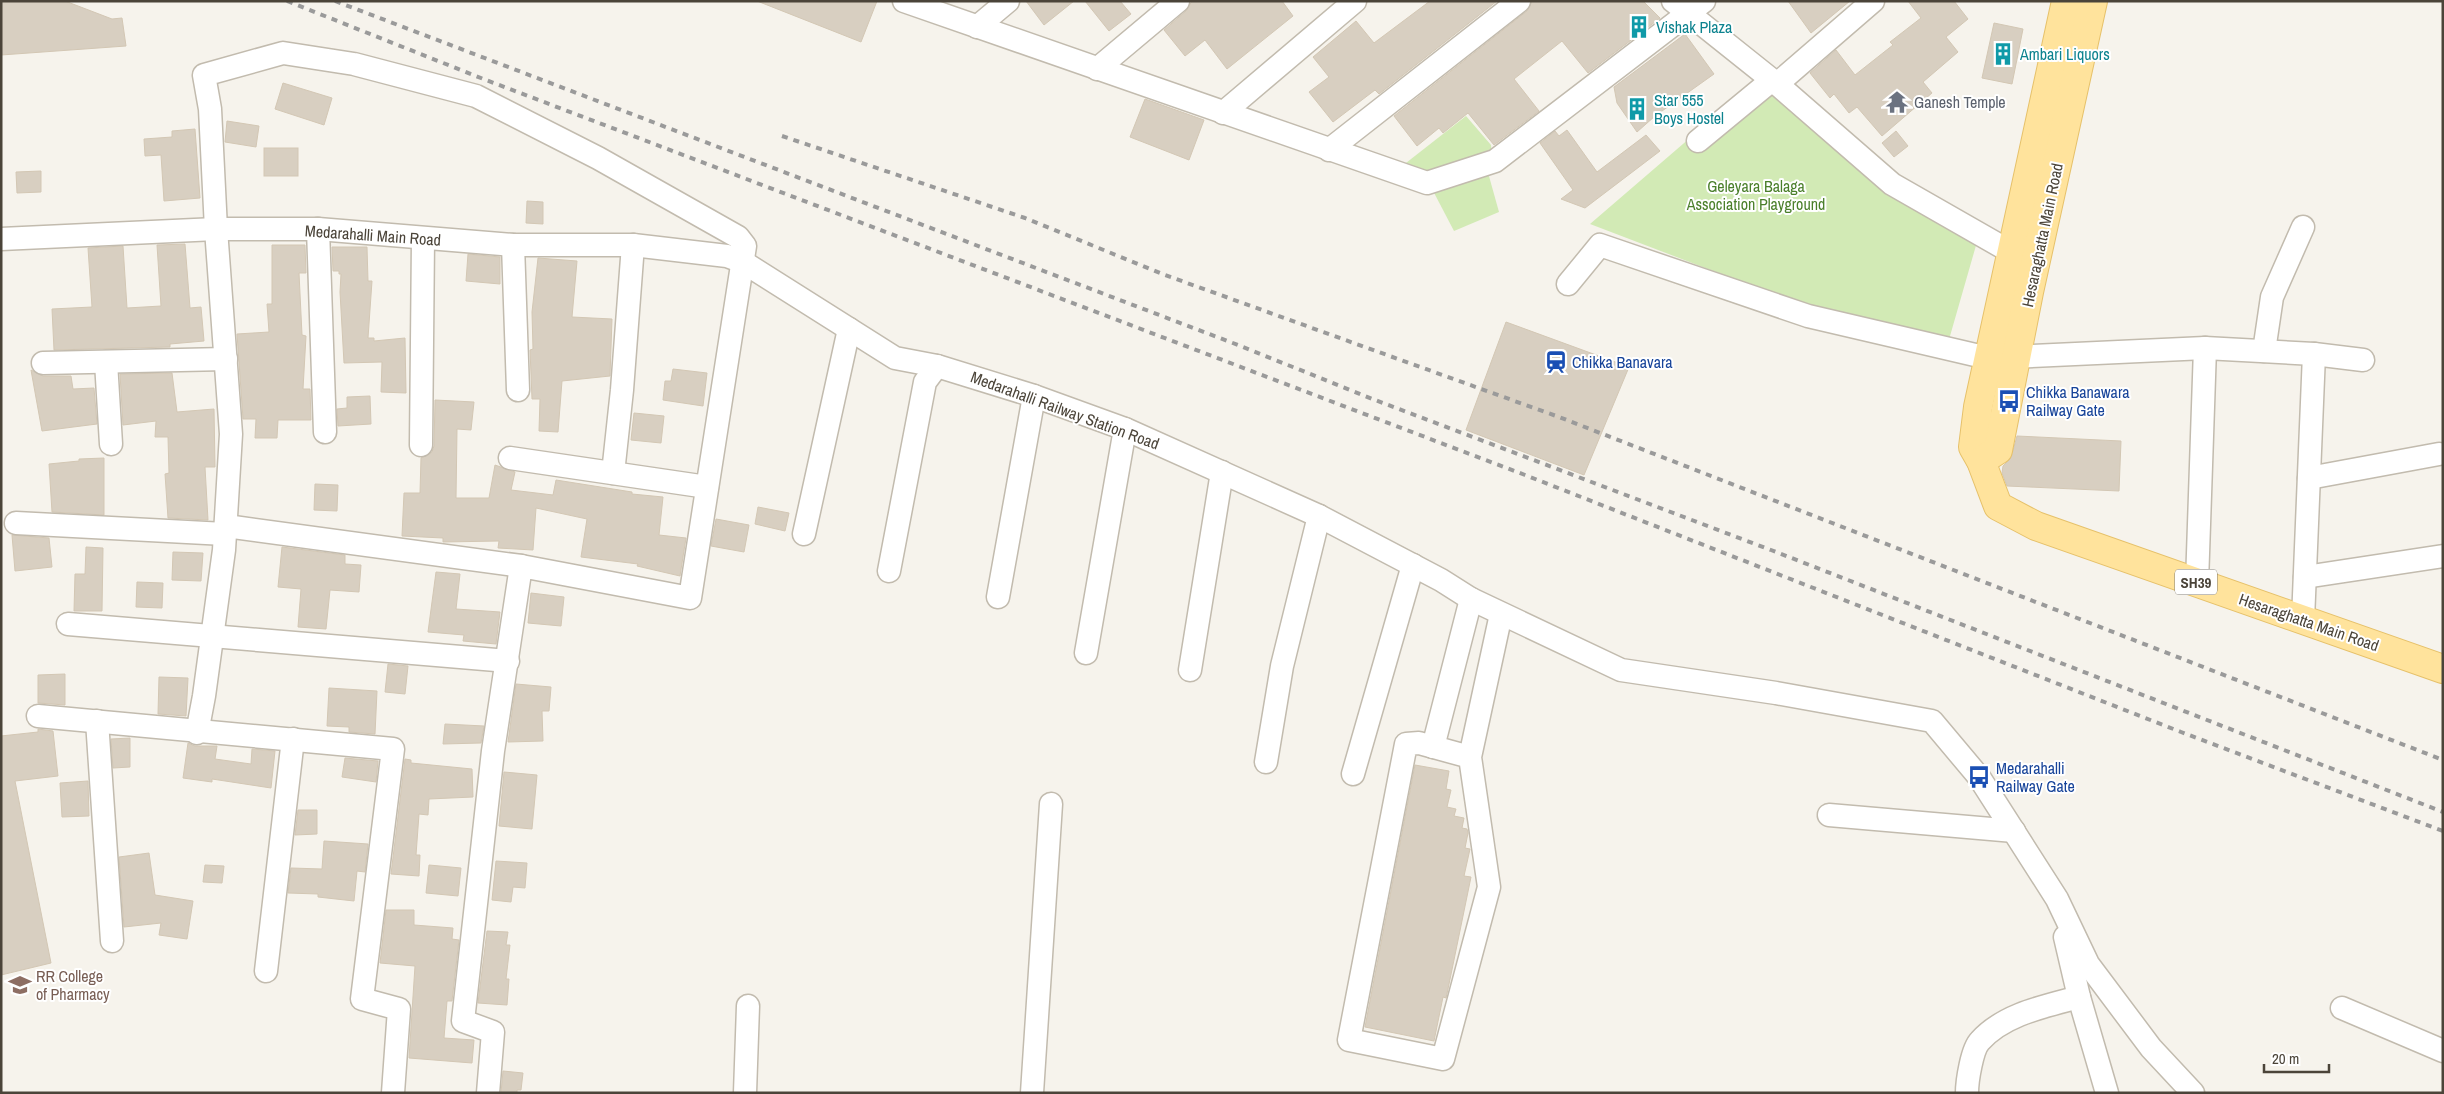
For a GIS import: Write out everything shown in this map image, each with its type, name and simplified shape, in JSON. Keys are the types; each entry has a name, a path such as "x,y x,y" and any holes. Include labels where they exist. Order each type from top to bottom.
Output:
{"main road":[{"name":"Hesaraghatta Main Road","path":"1981,461 1998,450 2016,357 2023,259 2066,1"},
{"name":"Hesaraghatta Main Road","path":"2093,1 2023,259 1988,358 1978,407 1973,447 1981,461 1998,506 2036,526 2443,669"}],"street":[{"path":"904,1 1427,183 1495,161 1688,6 1892,184 2023,259"},
{"path":"977,27 1008,1"},
{"path":"1097,69 1178,1"},
{"path":"1223,113 1355,1"},
{"path":"1329,150 1519,1"},
{"path":"1698,141 1775,82 1873,1"},
{"path":"16,523 225,530 520,566 690,598 743,262 745,246 738,237 598,158 476,96 354,64 283,53 204,75 210,109 216,228 231,434 225,530 212,636 197,732"},
{"path":"2264,351 2272,297 2303,226"},
{"name":"Medarahalli Main Road","path":"1,239 216,228 318,229 513,245 633,245 727,256 743,262"},
{"path":"318,229 325,432"},
{"path":"421,445 423,239"},
{"path":"513,245 518,390"},
{"path":"613,473 622,390 633,245"},
{"path":"1568,284 1600,245 1808,316 1988,358 2205,348 2314,354 2363,360"},
{"name":"Medarahalli Railway Station Road","path":"743,262 895,358 937,366 1034,396 1125,429 1319,516 1413,565 1470,599 1621,670 1776,693 1932,721 1979,777 2057,899"},
{"path":"804,534 849,329"},
{"path":"2197,583 2205,348"},
{"path":"2303,620 2314,354"},
{"path":"43,363 226,359"},
{"path":"106,362 111,444"},
{"path":"889,571 925,382 937,366"},
{"path":"998,597 1034,396"},
{"path":"1086,653 1125,429"},
{"path":"2309,478 2439,454"},
{"path":"510,458 707,486"},
{"path":"1190,670 1222,472"},
{"path":"1266,762 1282,666 1319,516"},
{"path":"2305,577 2443,556"},
{"path":"1353,774 1413,565"},
{"path":"488,1093 493,1032 463,1021 494,751 520,566"},
{"path":"1432,747 1470,599"},
{"path":"1470,757 1420,743 1406,744 1349,1040 1443,1059 1489,887 1470,757 1500,614"},
{"path":"68,624 508,660"},
{"path":"38,716 393,749 362,999 399,1009 393,1093"},
{"path":"97,722 112,941"},
{"path":"266,971 293,739"},
{"path":"1032,1093 1051,804"},
{"path":"1829,815 2014,831"},
{"path":"2057,899 2079,998 2107,1093"},
{"path":"2057,899 2088,964 2152,1048 2193,1093"},
{"path":"1966,1093 1968,1079 1979,1042 2000,1025 2034,1010 2079,998"},
{"path":"745,1093 748,1006"},
{"path":"2342,1008 2443,1051"}],"green space":[{"name":"Geleyara Balaga Association Playground","path":"1755,82 1889,192 1979,235 1946,350 1797,303 1590,224"},
{"path":"1466,116 1491,145 1492,159 1428,180 1397,170"},
{"path":"1487,169 1499,212 1454,231 1431,187"}],"building":[{"path":"1,1 65,1 112,19 122,18 126,46 1,55"},
{"path":"757,1 877,1 861,42"},
{"path":"1026,1 1074,1 1044,25"},
{"path":"1085,1 1120,1 1131,14 1109,31"},
{"path":"1192,1 1282,1 1293,16 1227,69 1205,40 1185,56 1164,30 1186,11"},
{"path":"1430,1 1497,1 1379,94 1375,90 1333,122 1309,92 1329,77 1313,57 1356,21 1374,43"},
{"path":"1532,1 1643,1 1660,18 1588,73 1562,41 1514,79 1539,111 1494,145 1468,113 1443,133 1439,128 1417,146 1394,116 1527,11"},
{"path":"1788,1 1850,1 1811,33"},
{"path":"1908,1 1954,1 1968,19 1946,37 1958,52 1923,82 1932,93 1882,136 1857,107 1849,113 1834,94 1830,98 1810,73 1836,50 1855,75 1893,45 1890,42 1921,18"},
{"name":"Ambari Liquors","path":"1994,23 2023,29 2012,84 1982,78"},
{"path":"1685,34 1714,74 1655,116 1637,132 1617,103 1614,87"},
{"path":"283,83 332,98 324,125 275,109"},
{"path":"1145,99 1204,120 1189,160 1130,137"},
{"path":"227,121 259,126 256,147 225,142"},
{"path":"195,129 200,198 164,201 161,155 145,156 144,139 172,137 172,131"},
{"path":"1567,130 1597,172 1646,135 1660,151 1585,208 1561,199 1573,190 1540,143 1555,131 1559,136"},
{"path":"1896,131 1908,146 1894,157 1882,143"},
{"path":"264,148 298,148 298,176 264,176"},
{"path":"41,171 41,192 17,193 16,172"},
{"path":"527,201 543,202 543,224 526,223"},
{"path":"185,244 190,308 201,307 204,341 170,344 170,347 54,350 52,309 92,307 88,248 123,246 127,308 161,306 157,245"},
{"path":"272,245 305,245 306,273 299,273 302,335 306,336 303,389 310,389 311,420 278,420 277,438 255,438 256,419 243,419 237,334 269,332 267,304 272,304"},
{"path":"332,247 367,247 368,281 372,281 368,338 374,338 374,341 405,338 406,393 381,392 382,362 344,363 340,292 341,274 339,274 339,271 333,271"},
{"path":"468,254 500,257 500,284 466,281"},
{"path":"538,258 577,261 572,317 612,319 610,376 562,381 558,432 539,431 540,399 532,399 530,350 533,349 532,312"},
{"path":"1506,322 1629,367 1584,475 1466,430"},
{"path":"673,369 707,373 703,406 663,400 665,381 671,381"},
{"path":"31,370 43,376 71,376 73,389 94,388 97,424 42,431"},
{"path":"172,373 177,412 214,409 215,467 205,467 208,520 168,518 165,474 169,473 168,437 155,437 156,421 123,425 120,374"},
{"path":"370,396 371,424 338,426 337,409 347,408 347,397"},
{"path":"435,400 474,402 471,430 457,429 456,498 489,498 495,465 515,472 511,490 553,495 556,480 632,492 632,494 663,497 659,535 686,538 680,576 637,566 638,564 581,557 587,519 536,508 533,550 498,548 499,541 443,542 443,538 402,536 404,493 420,493 421,458 432,452 434,446"},
{"path":"634,413 664,416 661,443 631,440"},
{"path":"2017,436 2121,441 2119,491 2007,486 2002,473 2003,466 2011,458"},
{"path":"104,458 104,515 52,512 49,464 79,461 79,459"},
{"path":"315,484 338,485 337,511 314,510"},
{"path":"758,507 789,513 785,531 755,524"},
{"path":"716,519 749,525 744,552 711,546"},
{"path":"12,535 49,538 52,567 15,571"},
{"path":"86,547 103,548 102,611 74,611 75,574 85,574"},
{"path":"282,547 345,555 345,564 361,565 359,592 330,590 326,629 298,627 301,589 278,587"},
{"path":"173,552 203,553 201,581 172,580"},
{"path":"436,572 460,574 456,609 500,612 496,644 463,641 464,635 428,632"},
{"path":"137,582 163,583 162,608 136,607"},
{"path":"531,593 564,597 561,626 528,623"},
{"path":"388,664 408,666 405,694 385,692"},
{"path":"65,674 65,705 38,703 38,675"},
{"path":"159,677 188,678 186,716 158,714"},
{"path":"516,684 551,687 549,711 542,711 543,741 508,742"},
{"path":"329,688 377,691 375,734 349,732 349,727 327,726"},
{"path":"445,724 484,726 481,743 443,744"},
{"path":"38,729 53,731 58,776 15,781 51,963 1,975 1,736 38,732"},
{"path":"130,738 130,767 113,768 111,739"},
{"path":"188,743 195,746 217,746 215,759 251,764 252,749 275,751 271,788 212,779 212,782 183,778"},
{"path":"345,758 378,761 376,782 342,777"},
{"path":"405,759 411,760 411,763 472,769 473,797 429,799 428,815 419,814 416,855 420,855 419,876 391,874"},
{"path":"1415,765 1449,771 1446,789 1451,790 1447,807 1456,809 1454,816 1464,818 1462,828 1467,829 1468,833 1465,848 1470,849 1464,876 1471,877 1446,998 1443,997 1434,1041 1365,1027"},
{"path":"504,772 537,775 532,829 499,826"},
{"path":"88,781 89,816 62,817 60,783"},
{"path":"298,810 317,810 317,834 295,835"},
{"path":"324,841 368,844 365,872 357,871 354,901 318,897 318,894 288,893 291,868 322,869"},
{"path":"149,853 155,895 193,901 187,939 159,935 161,923 124,927 119,857"},
{"path":"496,861 527,863 525,888 513,887 511,902 492,900"},
{"path":"205,865 224,866 222,883 203,882"},
{"path":"429,865 461,868 458,896 426,893"},
{"path":"386,910 414,910 414,925 453,928 452,939 459,940 452,1001 447,1001 444,1038 474,1040 472,1063 409,1058 415,966 380,963"},
{"path":"487,931 508,932 506,945 510,945 506,979 509,979 507,1005 478,1003"},
{"path":"503,1071 523,1073 521,1090 517,1090 517,1093 501,1093"}],"railway":[{"path":"287,1 486,80 1525,475 2181,732 2443,831"},
{"path":"335,1 1771,550 2443,812"},
{"path":"782,136 1025,218 1165,275 1559,417 2443,760"}],"place":[{"name":"Vishak Plaza","path":"1639,27"},
{"name":"Ambari Liquors","path":"2003,54"},
{"name":"Ganesh Temple","path":"1897,102"},
{"name":"Star 555 Boys Hostel","path":"1637,109"},
{"name":"Chikka Banavara","path":"1556,362"},
{"name":"Chikka Banawara Railway Gate","path":"2009,401"},
{"name":"Medarahalli Railway Gate","path":"1979,777"},
{"name":"RR College of Pharmacy","path":"20,985"}]}
